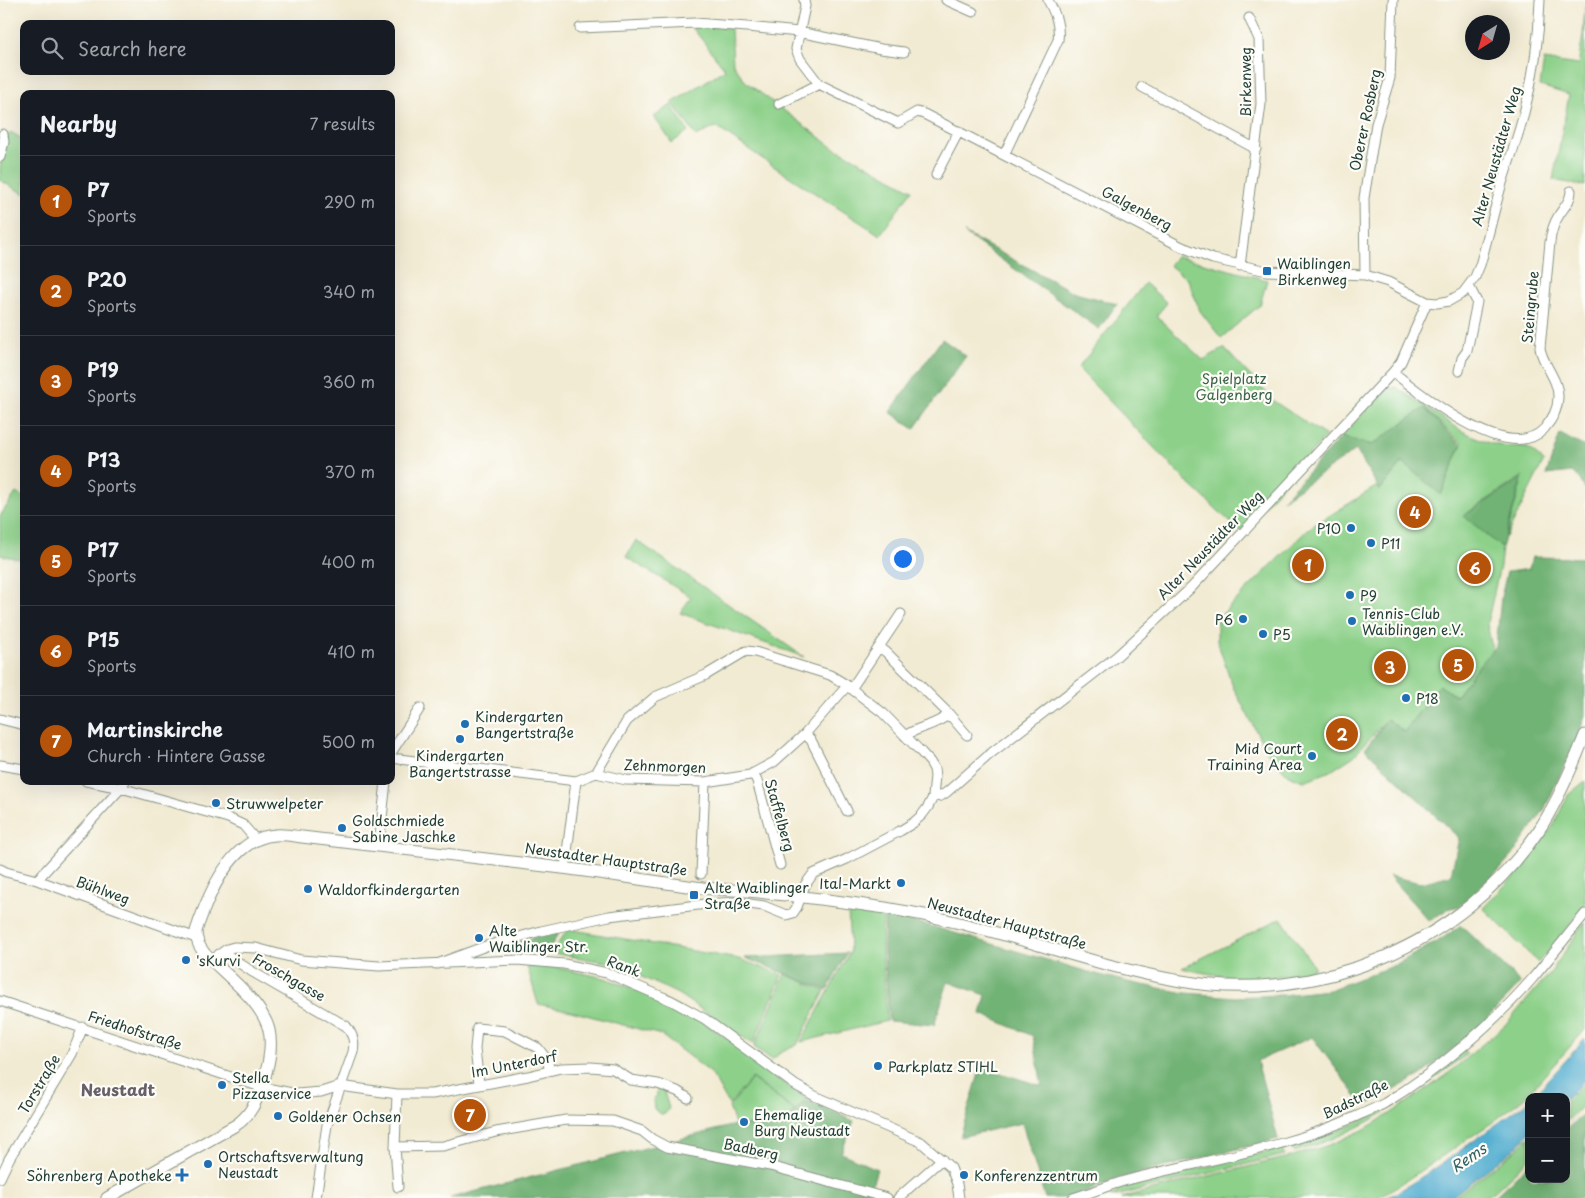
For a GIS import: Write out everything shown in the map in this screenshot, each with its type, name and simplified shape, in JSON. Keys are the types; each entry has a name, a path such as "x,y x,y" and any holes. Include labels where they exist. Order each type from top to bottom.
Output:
{"street":[{"path":"779,104 820,84 800,59 796,49 805,6 804,0"},
{"path":"946,0 973,12"},
{"path":"1004,155 1058,40 1059,30 1054,12 1048,0"},
{"name":"Oberer Rosberg","path":"1365,275 1364,198 1376,124 1390,78 1393,0"},
{"name":"Alter Neustädter Weg","path":"933,797 941,796 947,792 990,754 1117,656 1192,588 1393,372 1404,356 1427,302 1437,303 1457,298 1469,286 1480,265 1502,182 1523,117 1535,58 1540,0"},
{"name":"Birkenweg","path":"1240,266 1261,104 1259,39 1249,18"},
{"path":"580,28 695,23 746,26 799,32 904,52"},
{"name":"Galgenberg","path":"820,84 898,123 917,112 924,114 1182,248 1212,259 1273,272 1365,275 1388,282 1427,302"},
{"name":"Birkenweg","path":"1142,87 1256,149"},
{"path":"936,175 959,131"},
{"path":"0,157 4,142 3,134"},
{"name":"Steingrube","path":"1393,372 1420,394 1479,430 1510,440 1527,439 1542,431 1556,409 1558,397 1556,382 1540,348 1550,242 1554,225 1571,198 1571,191"},
{"path":"1458,371 1462,358 1467,351 1477,302 1469,286"},
{"name":"Zehnmorgen","path":"596,773 626,780 705,782 750,775 774,762 805,734 849,687 902,614"},
{"path":"879,647 949,714 967,735"},
{"path":"395,758 576,780 596,773 627,721 655,697 706,676 746,651 756,652 830,675 883,713 921,752 934,769 933,797 922,815 913,823 847,859 813,874 793,914 786,915 764,906 735,902 609,916 541,930 486,946 437,964"},
{"path":"395,747 420,708"},
{"path":"905,736 941,721 949,714"},
{"path":"0,719 20,724"},
{"path":"805,734 811,740 847,811"},
{"name":"Neustadter Hauptstraße","path":"196,938 196,931 202,914 225,869 240,851 256,840 275,834 886,908 954,922 1137,973 1186,982 1257,986 1312,980 1371,963 1425,937 1475,902 1502,876 1540,829 1562,789 1585,735"},
{"path":"0,765 20,768"},
{"name":"Staffelberg","path":"753,773 757,781 780,864"},
{"path":"565,868 576,780"},
{"path":"701,874 705,782"},
{"path":"37,880 123,785 228,818 243,825 256,840"},
{"path":"379,846 386,785"},
{"name":"Bühlweg","path":"2,872 37,880 196,938"},
{"name":"Badstraße","path":"1073,1198 1122,1182 1275,1146 1333,1127 1384,1104 1452,1055 1509,1004 1585,914"},
{"path":"108,1198 242,1121 251,1110 261,1087 270,1054 269,1031 266,1022 261,1011 215,957 199,946 196,938"},
{"name":"Rank","path":"215,957 227,949 241,947 256,948 301,960 379,966 517,960 564,964 607,973 672,1000 705,1018 796,1085 829,1103 921,1142 951,1168 957,1184 959,1198"},
{"name":"Froschgasse","path":"215,957 229,956 254,974 346,1026 352,1034 354,1044 348,1071 340,1086"},
{"name":"Friedhofstraße","path":"0,1000 261,1087 297,1094 321,1092 340,1086"},
{"name":"Torstraße","path":"0,1178 9,1159 59,1078 83,1028"},
{"path":"479,1084 475,1049 477,1028 505,1031 538,1048 548,1061 549,1070"},
{"name":"Im Unterdorf","path":"340,1086 397,1094 432,1094 561,1068 613,1069 630,1080 658,1084 677,1091 688,1098"},
{"path":"316,1198 327,1125 340,1086"},
{"path":"397,1094 395,1147 398,1187"},
{"name":"Badberg","path":"395,1147 443,1146 496,1132 566,1120 613,1121 642,1130 652,1139 667,1147 770,1166 887,1198"},
{"path":"0,1155 9,1159"},
{"path":"898,1198 942,1159"}],"green space":[{"path":"1585,7 1585,186 1553,180 1569,95 1540,86 1544,60 1578,65"},
{"path":"691,26 731,28 733,64 746,82 830,145 912,190 880,235 716,127 696,136 672,103 725,69"},
{"path":"671,105 688,131 672,143 654,117"},
{"path":"11,132 20,138 20,192 0,180 0,168 7,136"},
{"path":"964,233 1075,293 1117,304 1099,329"},
{"path":"1177,256 1267,280 1260,305 1221,338 1200,311 1188,280 1169,265"},
{"name":"Spielplatz Galgenberg","path":"1145,283 1167,303 1156,316 1203,360 1224,348 1275,402 1326,436 1241,532 1185,480 1078,368"},
{"path":"942,339 966,356 914,429 890,412"},
{"name":"Tennis-Club Waiblingen e.V.","path":"1396,387 1462,431 1489,443 1508,447 1528,448 1544,461 1506,537 1523,476 1464,515 1502,548 1500,566 1487,624 1493,652 1481,663 1456,696 1439,686 1404,732 1387,719 1354,756 1331,771 1304,781 1288,775 1267,752 1233,687 1217,641 1217,619 1308,529 1377,486 1380,490 1402,462 1441,494 1462,444 1425,408 1372,445 1341,437 1385,390"},
{"path":"1424,408 1461,445 1441,495 1402,462 1380,490 1356,450 1282,500 1341,437 1372,445"},
{"path":"1560,434 1585,447 1585,489 1579,478 1572,472 1546,475"},
{"path":"1522,478 1502,548 1464,516"},
{"path":"16,493 20,496 20,559 0,555 0,516"},
{"path":"636,540 804,657 680,613 691,597 626,557"},
{"path":"1532,557 1585,558 1585,715 1578,737 1544,810 1514,853 1497,872 1460,906 1448,909 1429,921 1389,876 1421,883 1451,875 1459,838 1365,749 1387,719 1404,732 1439,685 1456,696 1481,663 1496,647 1501,597 1507,572 1529,569"},
{"path":"1585,781 1585,903 1581,911 1538,963 1483,908 1527,863 1553,826 1568,795"},
{"path":"848,910 883,915 882,951 887,1021 801,1042 850,952"},
{"path":"885,916 927,925 1132,983 1186,993 1235,997 1329,990 1395,965 1443,938 1461,925 1521,983 1474,1032 1421,1075 1364,1106 1312,1037 1257,1061 1278,1139 1120,1178 1071,1198 1045,1198 1022,1123 960,1137 981,1067 1042,1086 1033,1036 981,1014 986,995 948,982 934,1025 889,1021 884,951"},
{"path":"1281,918 1315,968 1284,976 1248,977 1213,974 1182,968"},
{"path":"1585,921 1585,1030 1529,1093 1525,1093 1525,1097 1493,1122 1401,1184 1376,1198 1121,1198 1289,1157 1329,1145 1363,1130 1444,1077 1505,1025 1551,972"},
{"path":"568,929 739,959 782,975 753,1044 678,994 612,963 551,953"},
{"path":"560,930 548,952 488,951"},
{"path":"847,953 827,990 745,958"},
{"path":"527,966 554,967 605,978 664,1000 688,1012 737,1045 757,1063 806,1099 795,1111 752,1078 729,1105 711,1073 661,1035 538,1004"},
{"path":"785,974 825,991 797,1045 780,1053 772,1060 754,1047"},
{"path":"1464,1050 1467,1054 1385,1112 1342,1135 1294,1152 1292,1146 1345,1128 1387,1106"},
{"path":"752,1079 795,1111 780,1127 735,1124 729,1107"},
{"path":"1585,1083 1585,1103 1570,1118 1570,1097"},
{"path":"656,1087 663,1089 669,1108 665,1114 661,1114 654,1109 653,1100 657,1095"},
{"path":"807,1100 854,1121 841,1153 877,1169 872,1185 895,1196 894,1198 450,1198 735,1125 780,1128"},
{"path":"1585,1113 1585,1198 1493,1198 1525,1168 1525,1183 1570,1183 1570,1126"},
{"path":"1525,1141 1525,1163 1494,1192 1484,1198 1453,1198"},
{"path":"1283,1148 1284,1155 1111,1197 1123,1187"}],"water":[{"path":"1585,1039 1585,1080 1570,1095 1570,1093 1537,1093"},
{"name":"Rems","path":"1525,1104 1525,1138 1513,1150 1450,1198 1385,1198 1398,1192 1440,1165"}],"place":[{"name":"Waiblingen Birkenweg","path":"1267,271"},
{"name":"P13","path":"1415,512"},
{"name":"P10","path":"1351,528"},
{"name":"P11","path":"1371,543"},
{"name":"P7","path":"1308,565"},
{"name":"P15","path":"1475,568"},
{"name":"P9","path":"1350,595"},
{"name":"P6","path":"1243,619"},
{"name":"Tennis-Club Waiblingen e.V.","path":"1352,621"},
{"name":"P5","path":"1263,634"},
{"name":"P17","path":"1458,665"},
{"name":"P19","path":"1390,667"},
{"name":"P18","path":"1406,698"},
{"name":"Kindergarten Bangertstraße","path":"465,724"},
{"name":"P20","path":"1342,734"},
{"name":"Kindergarten Bangertstrasse","path":"460,739"},
{"name":"Mid Court Training Area","path":"1312,756"},
{"name":"Struwwelpeter","path":"216,803"},
{"name":"Goldschmiede Sabine Jaschke","path":"342,828"},
{"name":"Ital-Markt","path":"901,883"},
{"name":"Waldorfkindergarten","path":"308,889"},
{"name":"Alte Waiblinger Straße","path":"694,895"},
{"name":"Alte Waiblinger Str.","path":"479,938"},
{"name":"'sKurvi","path":"186,960"},
{"name":"Parkplatz STIHL","path":"878,1066"},
{"name":"Stella Pizzaservice","path":"222,1085"},
{"name":"Martinskirche","path":"470,1115"},
{"name":"Goldener Ochsen","path":"278,1116"},
{"name":"Ehemalige Burg Neustadt","path":"744,1122"},
{"name":"Ortschaftsverwaltung Neustadt","path":"208,1164"},
{"name":"Söhrenberg Apotheke","path":"182,1175"},
{"name":"Konferenzzentrum","path":"964,1175"}],"district":[{"name":"Neustadt","path":"118,1089"}]}
